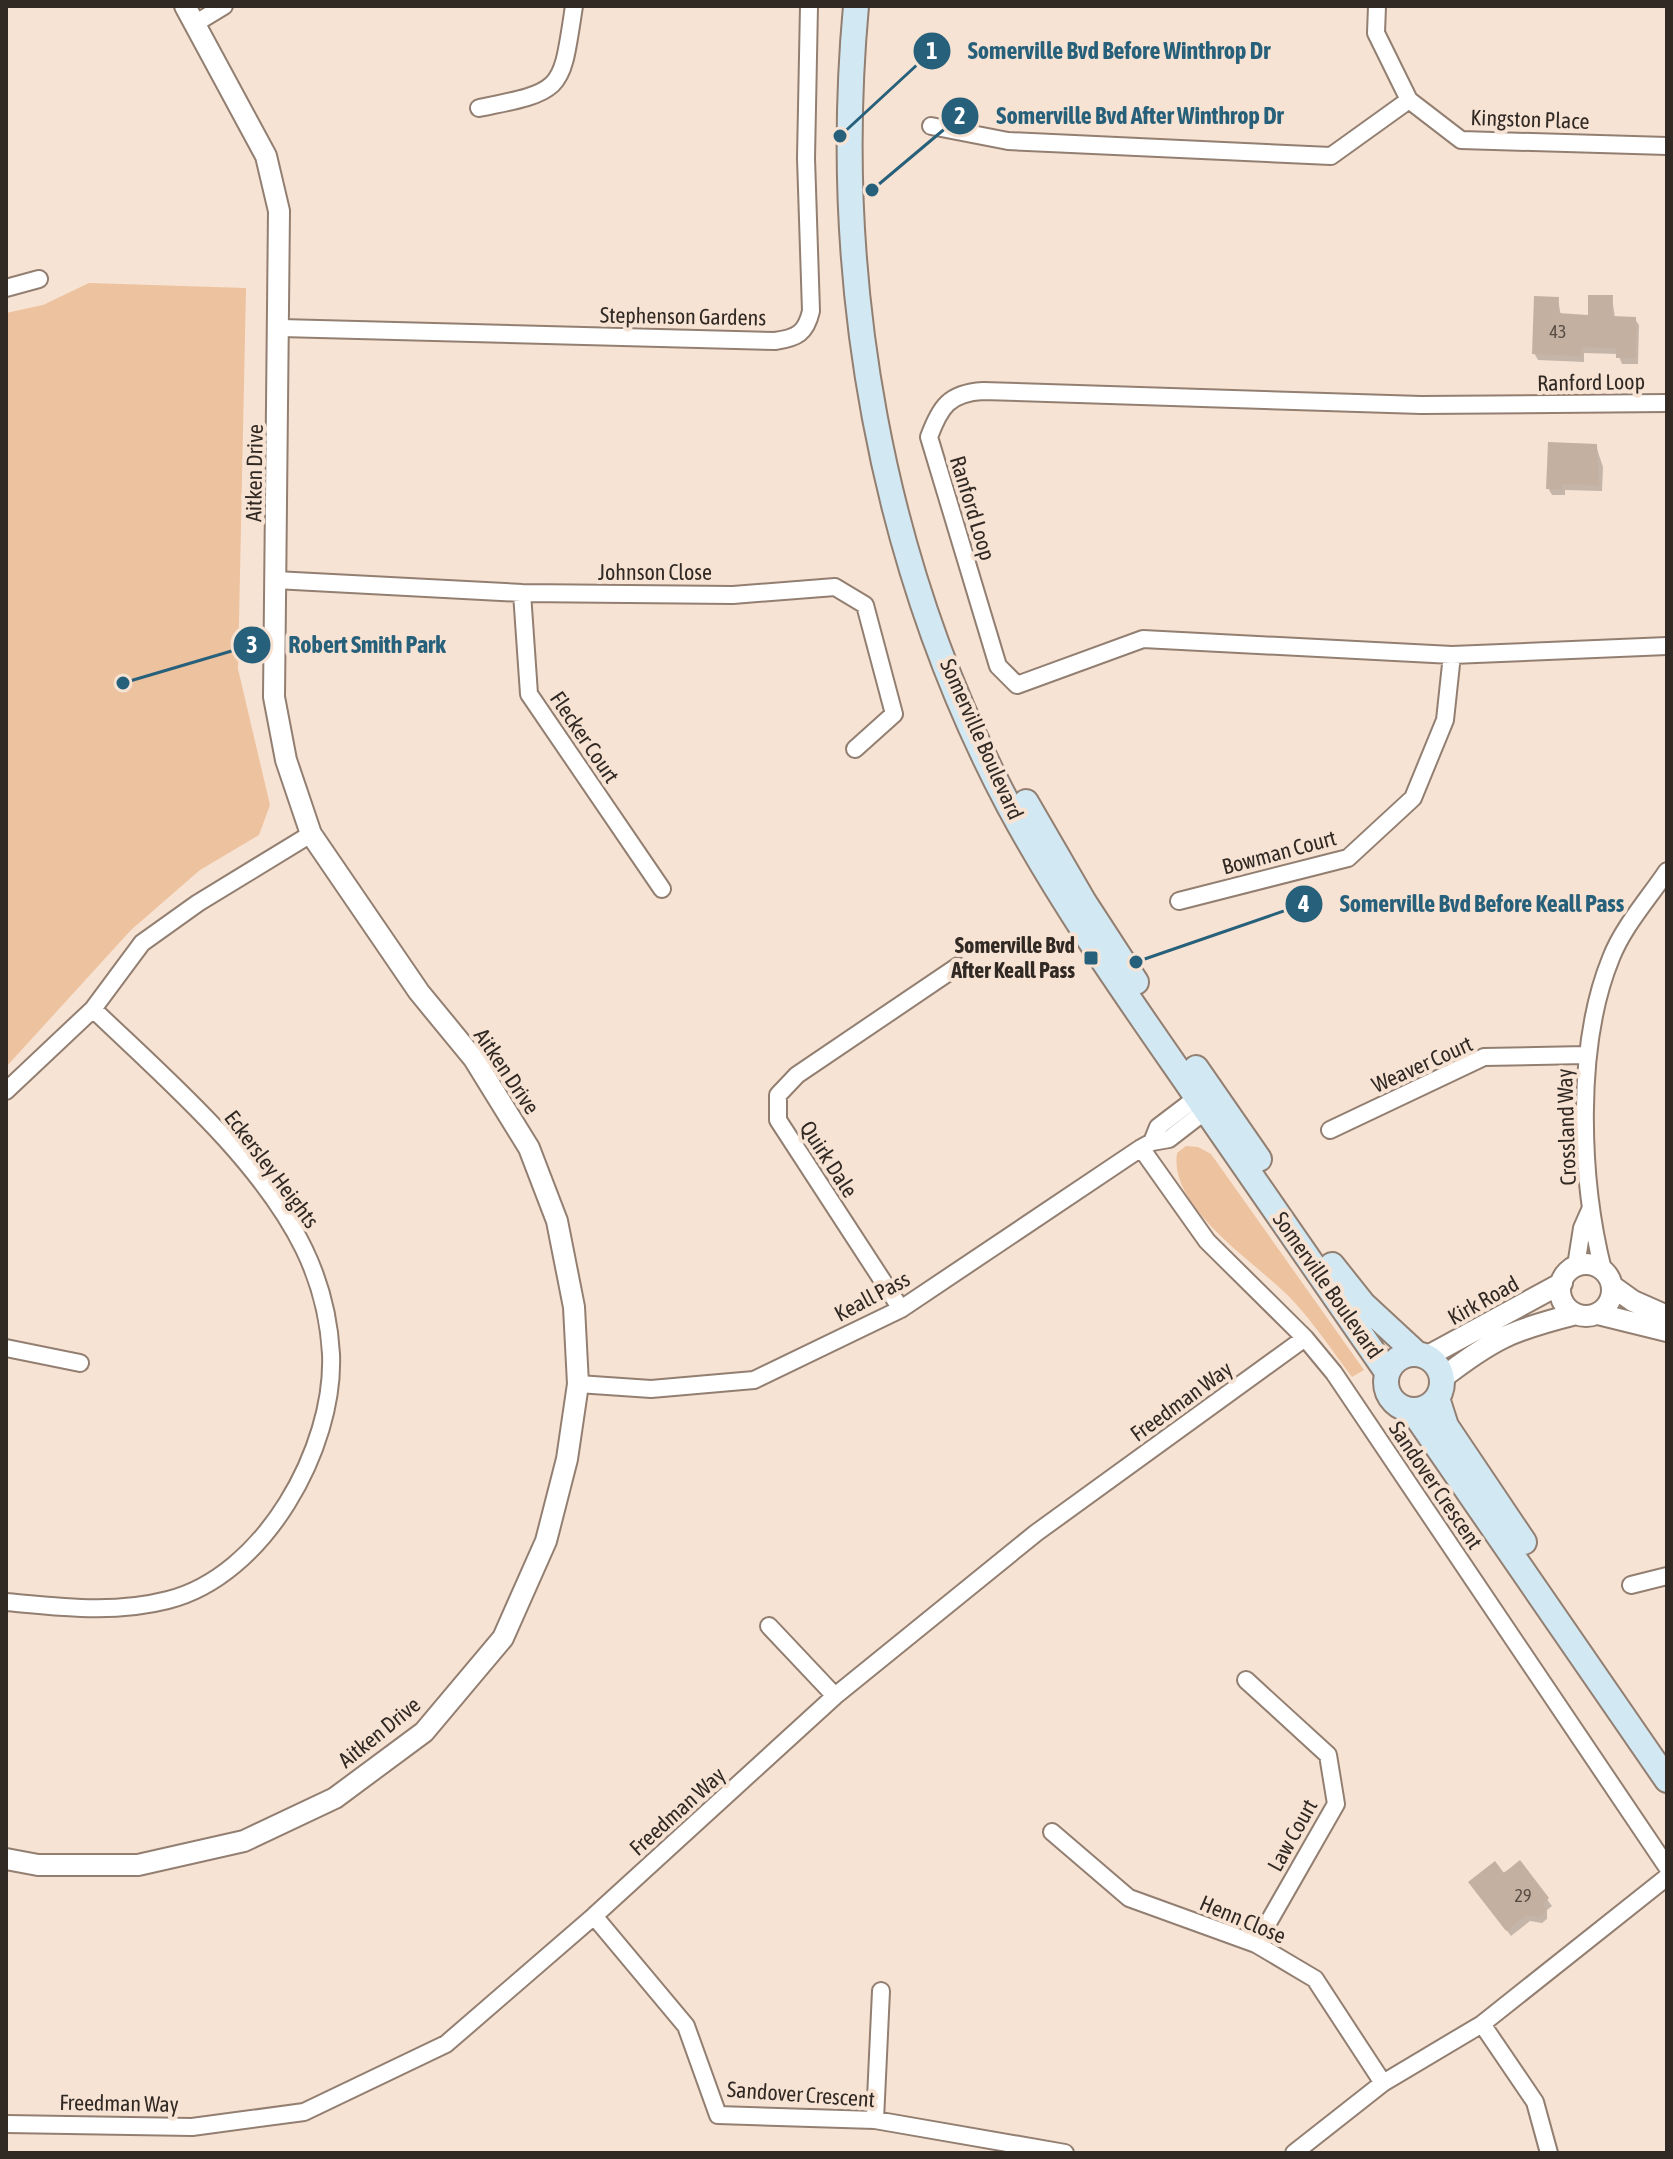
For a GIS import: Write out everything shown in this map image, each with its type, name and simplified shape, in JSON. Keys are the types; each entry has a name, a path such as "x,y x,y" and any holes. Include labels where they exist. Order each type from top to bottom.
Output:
{"main road":[{"name":"Somerville Boulevard","path":"856,6 849,132 855,274 873,409 905,544 948,667 1008,803 1097,954 1338,1274 1363,1304 1422,1355"},
{"name":"Somerville Boulevard","path":"871,6 864,175 873,306 895,443 932,580 953,642 1017,785 1084,902 1208,1099 1387,1372"},
{"path":"1667,1753 1446,1426 1434,1362 1422,1355 1399,1358 1387,1372 1390,1397 1412,1410 1667,1780"},
{"path":"1412,1410 1430,1404 1439,1388"}],"street":[{"path":"190,15 224,6"},
{"path":"479,108 533,97 559,80 565,66 574,6"},
{"name":"Stephenson Gardens","path":"281,328 792,339 808,326 811,311 806,158 809,6"},
{"name":"Kingston Place","path":"1377,6 1376,33 1409,100 1461,140 1667,146"},
{"name":"Aitken Drive","path":"6,1859 38,1865 138,1865 244,1841 335,1798 424,1732 503,1638 546,1541 567,1459 578,1384 574,1307 557,1221 529,1148 474,1059 419,992 311,834 286,760 274,697 281,328 279,211 266,156 190,15"},
{"path":"931,126 1008,141 1331,156 1409,100"},
{"path":"6,288 39,279"},
{"name":"Ranford Loop","path":"1667,403 1421,405 983,391 963,392 939,411 929,437 998,666 1017,685 1143,639 1452,655 1667,646"},
{"name":"Johnson Close","path":"275,580 522,593 733,595 835,587 865,605 894,714 855,749"},
{"name":"Flecker Court","path":"522,593 529,694 662,889"},
{"name":"Bowman Court","path":"1179,901 1348,858 1413,798 1445,720 1452,655"},
{"path":"6,1091 93,1009 142,943 198,903 311,834"},
{"name":"Crossland Way","path":"1607,1278 1590,1210 1585,1055 1611,957 1667,871"},
{"name":"Quirk Dale","path":"901,1309 778,1120 778,1095 797,1075 958,966"},
{"name":"Eckersley Heights","path":"6,1602 101,1610 170,1600 222,1576 269,1531 299,1481 323,1420 331,1356 325,1306 303,1248 259,1181 208,1119 93,1009"},
{"name":"Weaver Court","path":"1330,1130 1484,1057 1585,1055"},
{"name":"Keall Pass","path":"578,1384 651,1389 754,1380 901,1309 1146,1145 1169,1139 1208,1099"},
{"name":"Sandover Crescent","path":"1146,1145 1207,1241 1305,1338 1340,1382 1667,1867"},
{"name":"Crossland Way","path":"1576,1266 1582,1228 1590,1210"},
{"path":"1667,1316 1633,1301 1590,1264 1576,1266 1562,1283 1561,1298 1576,1314 1598,1314 1667,1331"},
{"path":"1598,1314 1609,1302 1607,1278"},
{"name":"Kirk Road","path":"1422,1355 1562,1283"},
{"name":"Kirk Road","path":"1439,1388 1482,1346 1516,1329 1576,1314"},
{"name":"Freedman Way","path":"6,2124 192,2127 304,2112 446,2044 594,1916 835,1696 1036,1533 1305,1338"},
{"path":"6,1348 80,1363"},
{"path":"1631,1585 1667,1576"},
{"path":"769,1626 835,1696"},
{"name":"Law Court","path":"1246,1680 1328,1755 1336,1804 1256,1944"},
{"name":"Henn Close","path":"1052,1832 1129,1898 1256,1944 1315,1979 1383,2083"},
{"path":"1294,2153 1383,2083 1482,2024 1667,1877"},
{"name":"Sandover Crescent","path":"594,1916 686,2026 718,2115 875,2120 1065,2153"},
{"path":"875,2120 881,1991"},
{"path":"1482,2024 1535,2102 1549,2153"}],"shaded area":[{"path":"89,283 246,288 238,669 270,805 259,835 200,870 131,930 6,1067 6,313 43,305"},
{"path":"1186,1146 1198,1147 1211,1154 1364,1370 1352,1377 1295,1303 1201,1215 1187,1195 1178,1174 1177,1153"}],"building":[{"path":"1588,295 1613,295 1612,316 1636,317 1636,358 1616,358 1616,348 1582,347 1581,356 1532,354 1534,296 1559,297 1558,313 1588,315"},
{"path":"1548,442 1597,444 1599,485 1562,484 1562,489 1546,489"},
{"path":"1520,1860 1549,1898 1544,1903 1545,1912 1538,1917 1526,1915 1506,1931 1468,1882 1495,1861 1504,1873"}],"place":[{"name":"Somerville Bvd Before Winthrop Dr","path":"840,136"},
{"name":"Somerville Bvd After Winthrop Dr","path":"872,190"},
{"name":"Robert Smith Park","path":"123,683"},
{"name":"Somerville Bvd After Keall Pass","path":"1091,958"},
{"name":"Somerville Bvd Before Keall Pass","path":"1136,962"}]}
